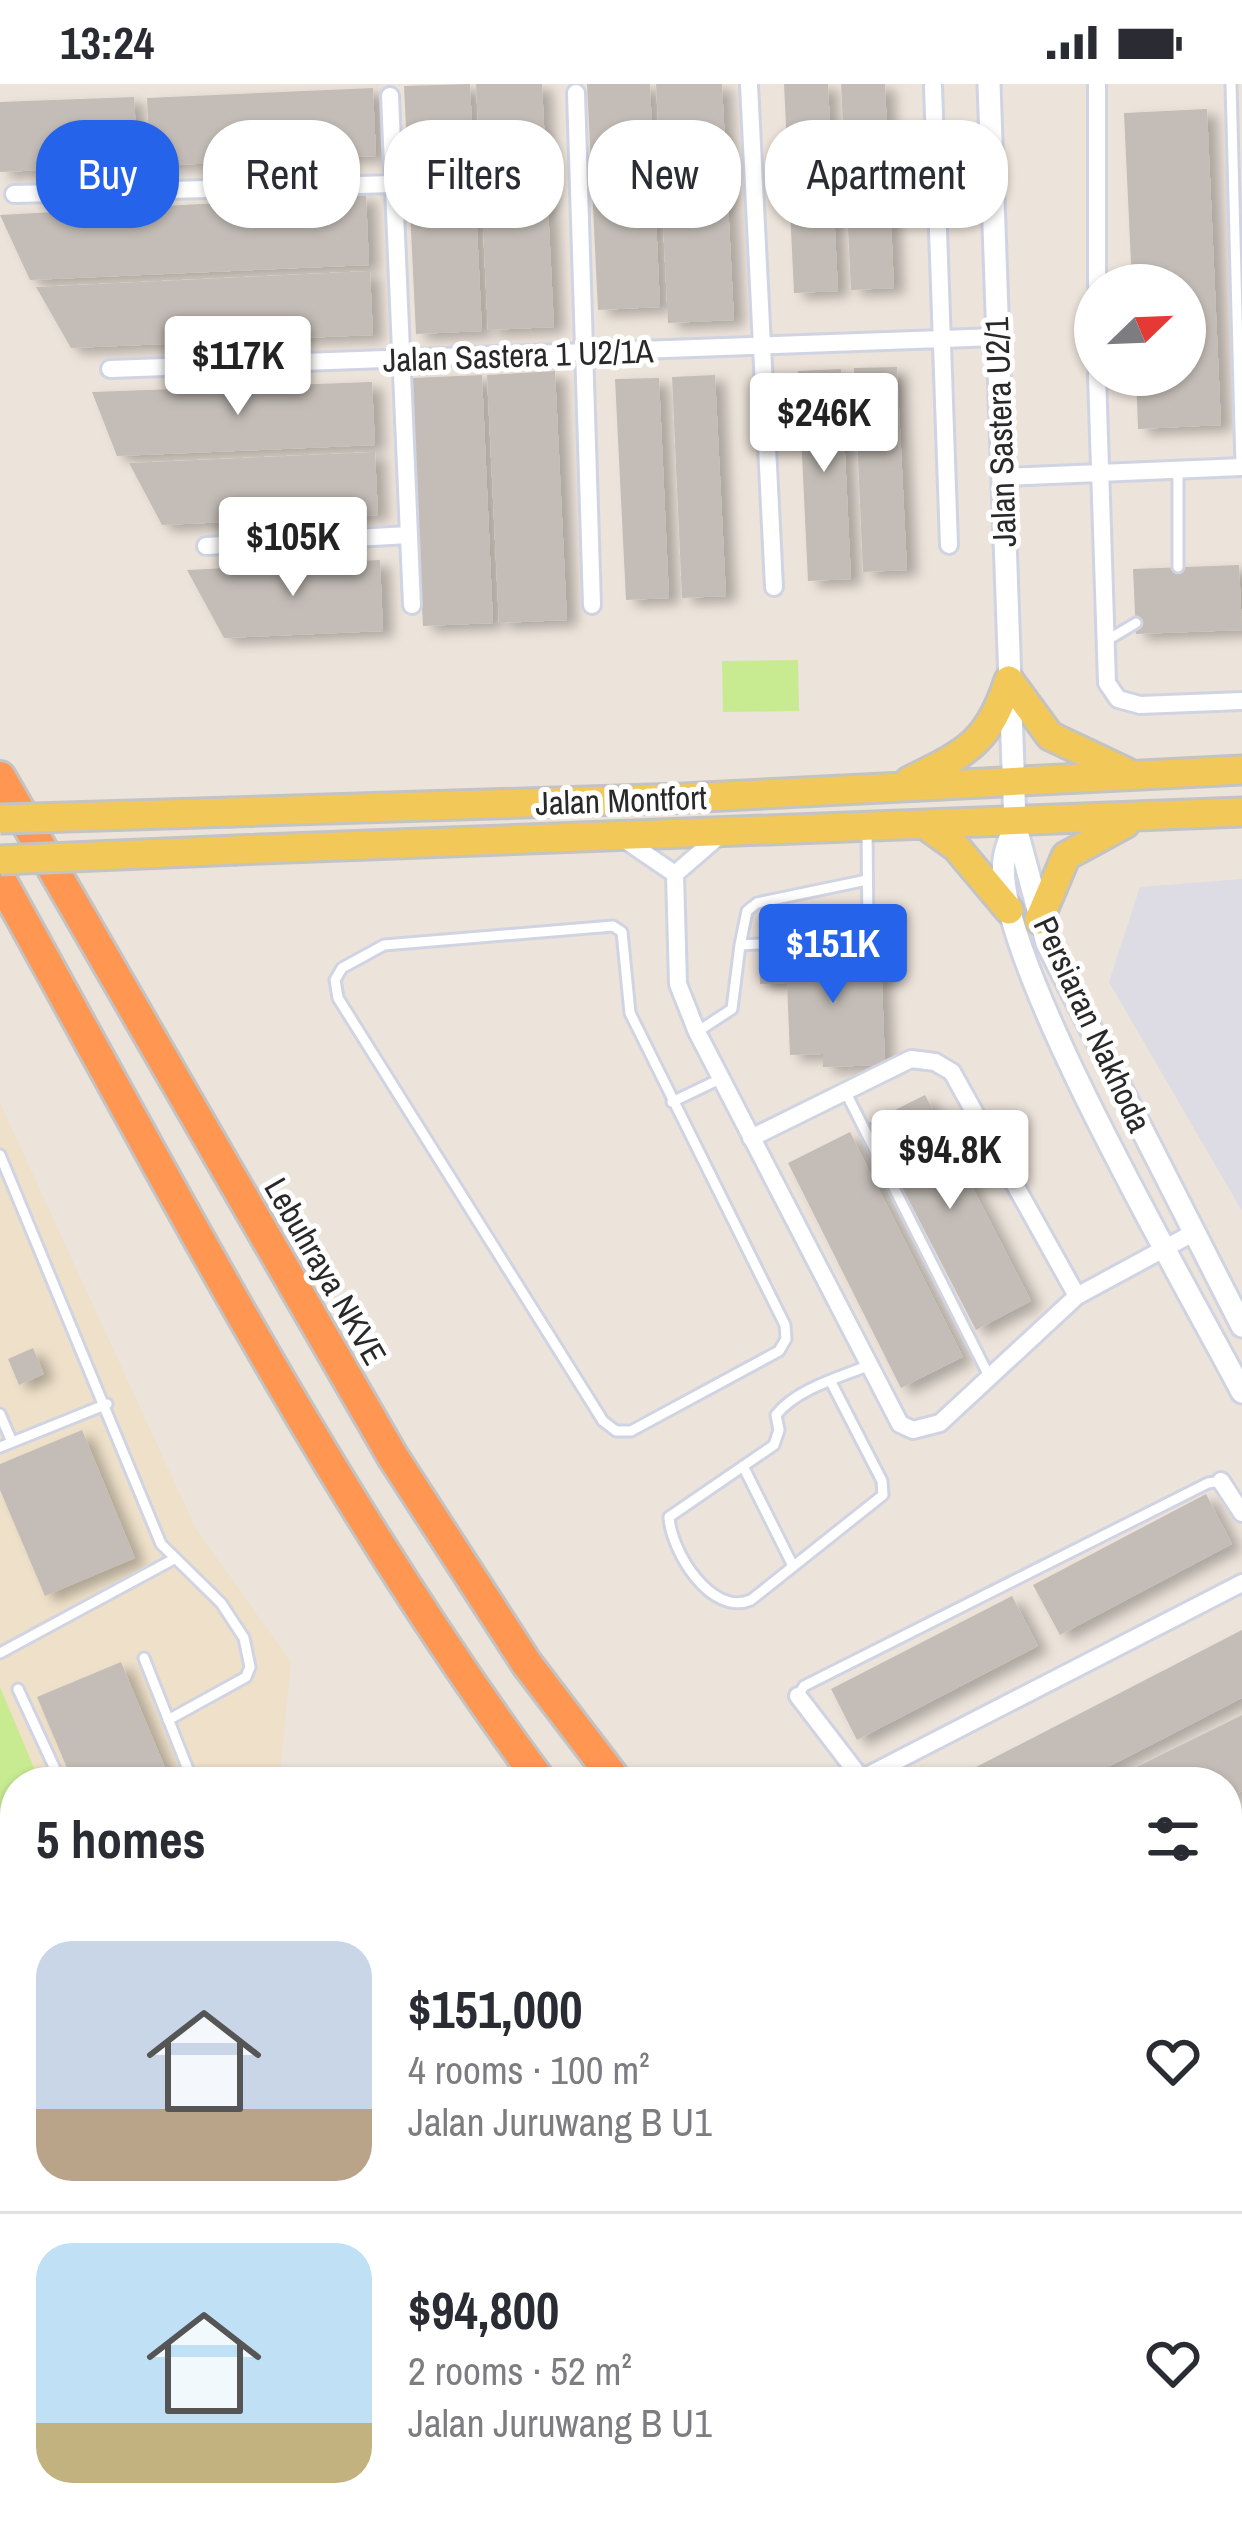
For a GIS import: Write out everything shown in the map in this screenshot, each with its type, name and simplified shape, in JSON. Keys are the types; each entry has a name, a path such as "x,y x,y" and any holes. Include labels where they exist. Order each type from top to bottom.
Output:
{"highway":[{"name":"Lebuhraya NKVE","path":"0,777 392,1457 515,1647 606,1767"},
{"path":"0,879 305,1428 395,1574 530,1767"}],"main road":[{"path":"1009,680 1050,736 1135,775"},
{"path":"900,786 970,750 995,720 1009,680"},
{"name":"Jalan Montfort","path":"0,819 1242,770"},
{"name":"Jalan Montfort","path":"0,860 1242,812"},
{"path":"1039,920 1066,856 1140,817"},
{"path":"928,827 956,847 1009,910"}],"street":[{"name":"Jalan Sastera U2/1","path":"988,84 1015,824"},
{"path":"1097,84 1097,264"},
{"path":"749,85 774,587"},
{"path":"933,87 950,545"},
{"path":"576,93 592,605"},
{"path":"390,96 391,120"},
{"path":"14,194 384,184"},
{"path":"396,228 412,604"},
{"name":"Jalan Sastera 1 U2/1A","path":"110,369 997,337"},
{"path":"1097,396 1108,683 1118,699 1140,705 1242,701"},
{"path":"1002,477 1242,467"},
{"path":"206,546 410,535"},
{"name":"Persiaran Nakhoda","path":"1015,824 1003,861 1009,910 1037,994 1242,1392"},
{"name":"Persiaran Nakhoda","path":"1015,824 1039,920 1242,1326"},
{"path":"720,835 676,874 678,984 720,1079 900,1424 913,1430 940,1424 1077,1297 1195,1232"},
{"path":"622,838 676,874"},
{"path":"751,1138 911,1059 935,1062 952,1072 1077,1297"},
{"path":"1221,1481 1242,1513"},
{"path":"888,1767 1242,1583"},
{"path":"798,1696 853,1767"}],"lane":[{"path":"1232,84 1242,467"},
{"path":"1178,470 1178,568"},
{"path":"1104,642 1136,623"},
{"path":"740,945 863,939 868,932 867,830"},
{"path":"697,1032 732,1009 747,911 758,902 867,880"},
{"path":"613,926 622,932 630,1013 672,1102 785,1325 786,1339 779,1351 631,1431 616,1432 603,1421 388,1079 338,998 335,980 342,968 385,945 613,926"},
{"path":"672,1102 720,1079"},
{"path":"845,1091 991,1378"},
{"path":"0,1154 161,1544 221,1604 244,1638 250,1667 246,1677 168,1720"},
{"path":"0,1194 15,1188"},
{"path":"831,1382 882,1481 884,1495 751,1600 735,1604 715,1597 695,1577 669,1528 668,1517 774,1444 779,1430 776,1415 784,1404 831,1382 870,1365"},
{"path":"0,1414 6,1444 106,1404"},
{"path":"743,1466 794,1566"},
{"path":"798,1696 804,1686 1208,1483 1221,1481"},
{"path":"0,1653 174,1559"},
{"path":"144,1658 188,1767"},
{"path":"18,1689 54,1767"}],"shaded area":[{"path":"1242,879 1242,1211 1109,982 1140,887"},
{"path":"0,1103 196,1529 291,1662 280,1767 0,1767"}],"green space":[{"path":"798,660 799,711 723,712 722,661"},
{"path":"0,1687 34,1767 0,1767"}],"building":[{"path":"470,84 472,120 406,120 404,86"},
{"path":"476,84 542,84 544,120 478,120"},
{"path":"587,84 650,84 652,120 589,120"},
{"path":"656,84 722,84 724,120 658,120"},
{"path":"784,84 828,84 830,120 786,120"},
{"path":"841,84 885,84 887,120 843,120"},
{"path":"373,88 376,156 360,157 360,120 203,120 203,164 179,165 179,120 148,120 147,98"},
{"path":"134,97 135,120 36,120 36,170 0,172 0,102"},
{"path":"1207,109 1221,425 1138,429 1137,396 1206,396 1206,264 1131,264 1124,113"},
{"path":"360,195 366,195 369,265 30,280 0,215 36,213 36,228 179,228 179,205 203,204 203,228 360,228"},
{"path":"411,228 477,228 482,331 416,334"},
{"path":"483,228 549,228 554,327 488,330"},
{"path":"594,228 656,228 660,307 598,310"},
{"path":"663,228 729,228 734,320 668,323"},
{"path":"791,228 835,228 838,291 794,293"},
{"path":"848,228 891,228 894,288 851,290"},
{"path":"370,271 373,335 71,348 36,287"},
{"path":"897,367 907,570 863,572 854,368"},
{"path":"841,369 851,579 808,581 798,371"},
{"path":"555,371 567,620 499,623 487,375"},
{"path":"482,375 493,623 423,626 411,378"},
{"path":"715,375 726,596 682,598 672,377"},
{"path":"659,378 669,598 626,600 615,379"},
{"path":"372,382 375,445 117,456 92,392"},
{"path":"375,452 378,515 162,525 129,463"},
{"path":"380,560 383,631 224,638 187,570"},
{"path":"1239,565 1242,630 1136,634 1133,569"},
{"path":"881,953 885,1065 823,1067 823,1054 790,1055 787,983 760,984 759,957"},
{"path":"925,1095 1031,1301 976,1330 869,1123"},
{"path":"850,1132 963,1357 901,1388 788,1163"},
{"path":"33,1348 44,1374 19,1385 8,1359"},
{"path":"82,1430 135,1558 45,1596 0,1490 0,1464"},
{"path":"1206,1494 1232,1544 1060,1635 1033,1585"},
{"path":"1012,1596 1038,1646 857,1740 831,1689"},
{"path":"1242,1630 1242,1698 1108,1767 976,1767"},
{"path":"121,1662 165,1767 67,1767 37,1697"},
{"path":"1242,1715 1242,1767 1136,1767"}]}
